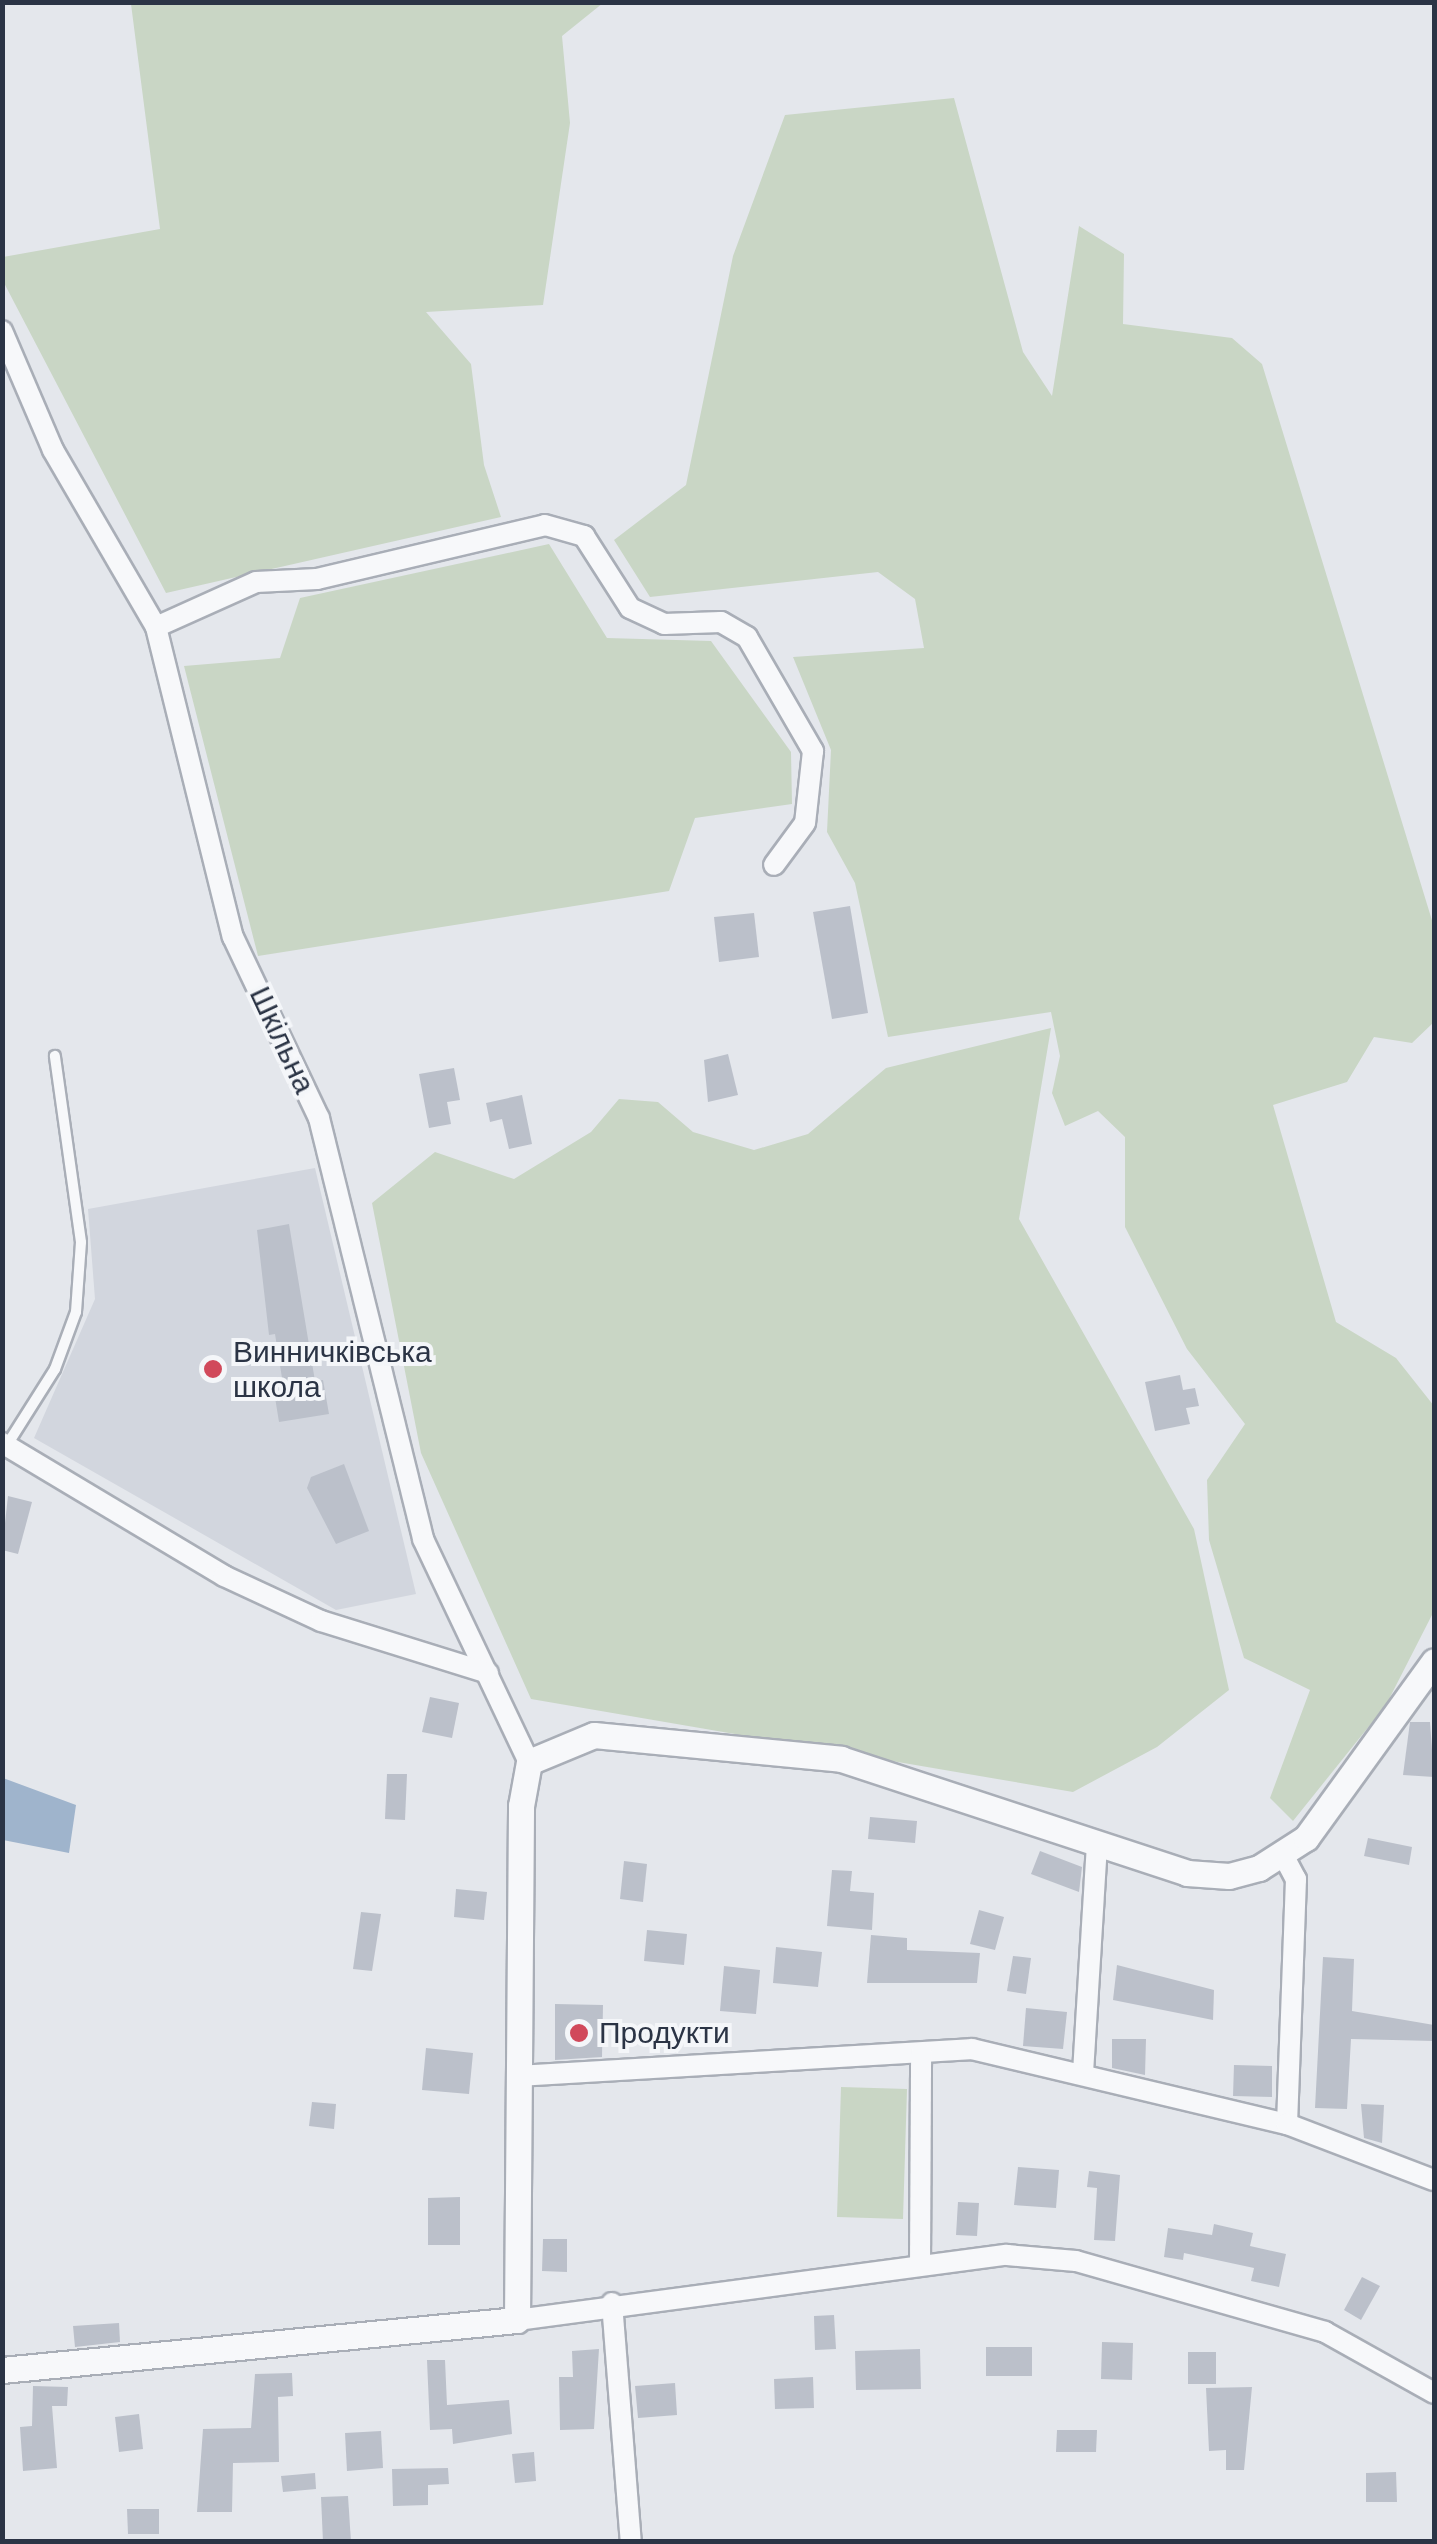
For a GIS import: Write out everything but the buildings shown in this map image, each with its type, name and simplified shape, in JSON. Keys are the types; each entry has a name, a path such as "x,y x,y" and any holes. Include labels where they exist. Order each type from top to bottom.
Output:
{"street":[{"name":"Шкільна","path":"2,331 52,450 156,627 233,938 319,1118 423,1538 529,1762"},
{"path":"156,627 256,582 317,579 545,524 584,536 630,608 664,624 721,622 747,636 813,750 806,823 774,865"},
{"path":"4,1444 224,1576 320,1621 488,1673"},
{"path":"518,2320 521,1806 529,1762 594,1735 841,1759 1097,1843 1215,1875 1259,1868 1306,1838 1434,1662"},
{"path":"1084,2074 1097,1843"},
{"path":"1282,1854 1296,1880 1287,2124"},
{"path":"518,2076 972,2048 1287,2124 1434,2180"},
{"path":"920,2054 920,2264"},
{"path":"2,2370 518,2320 612,2303 1008,2255 1076,2261 1324,2332 1434,2393"},
{"path":"612,2303 630,2542"}],"lane":[{"path":"4,1444 55,1369 76,1312 81,1242 56,1056"}],"shaded area":[{"name":"Винничківська школа","path":"315,1168 416,1594 336,1610 34,1438 95,1299 88,1209"}],"green space":[{"path":"2,3 603,3 562,36 570,123 543,305 426,312 471,364 484,465 501,517 166,593 3,281 3,257 160,229 131,4"},
{"path":"954,98 1023,352 1052,396 1079,226 1124,254 1123,324 1232,338 1262,364 1434,927 1434,1022 1412,1043 1374,1037 1347,1082 1273,1105 1336,1322 1396,1358 1434,1406 1434,1611 1386,1705 1293,1821 1270,1798 1310,1690 1244,1658 1209,1540 1207,1480 1245,1424 1187,1349 1125,1227 1125,1137 1098,1111 1065,1126 1052,1093 1060,1056 1051,1012 888,1037 855,883 827,832 831,750 793,657 924,648 915,599 878,572 650,597 614,540 686,485 733,256 785,115"},
{"path":"549,544 607,638 711,641 791,752 792,804 695,818 669,891 258,956 184,666 280,658 300,598"},
{"path":"1051,1028 1019,1219 1194,1529 1229,1690 1157,1747 1073,1792 531,1699 421,1453 372,1203 435,1152 514,1179 591,1132 619,1099 658,1102 693,1132 754,1150 808,1134 886,1068"},
{"path":"841,2087 907,2089 903,2219 837,2217"}],"water":[{"path":"3,1778 76,1805 69,1853 3,1840"}],"place":[{"name":"Винничківська школа","path":"213,1369"},
{"name":"Продукти","path":"579,2033"}]}
